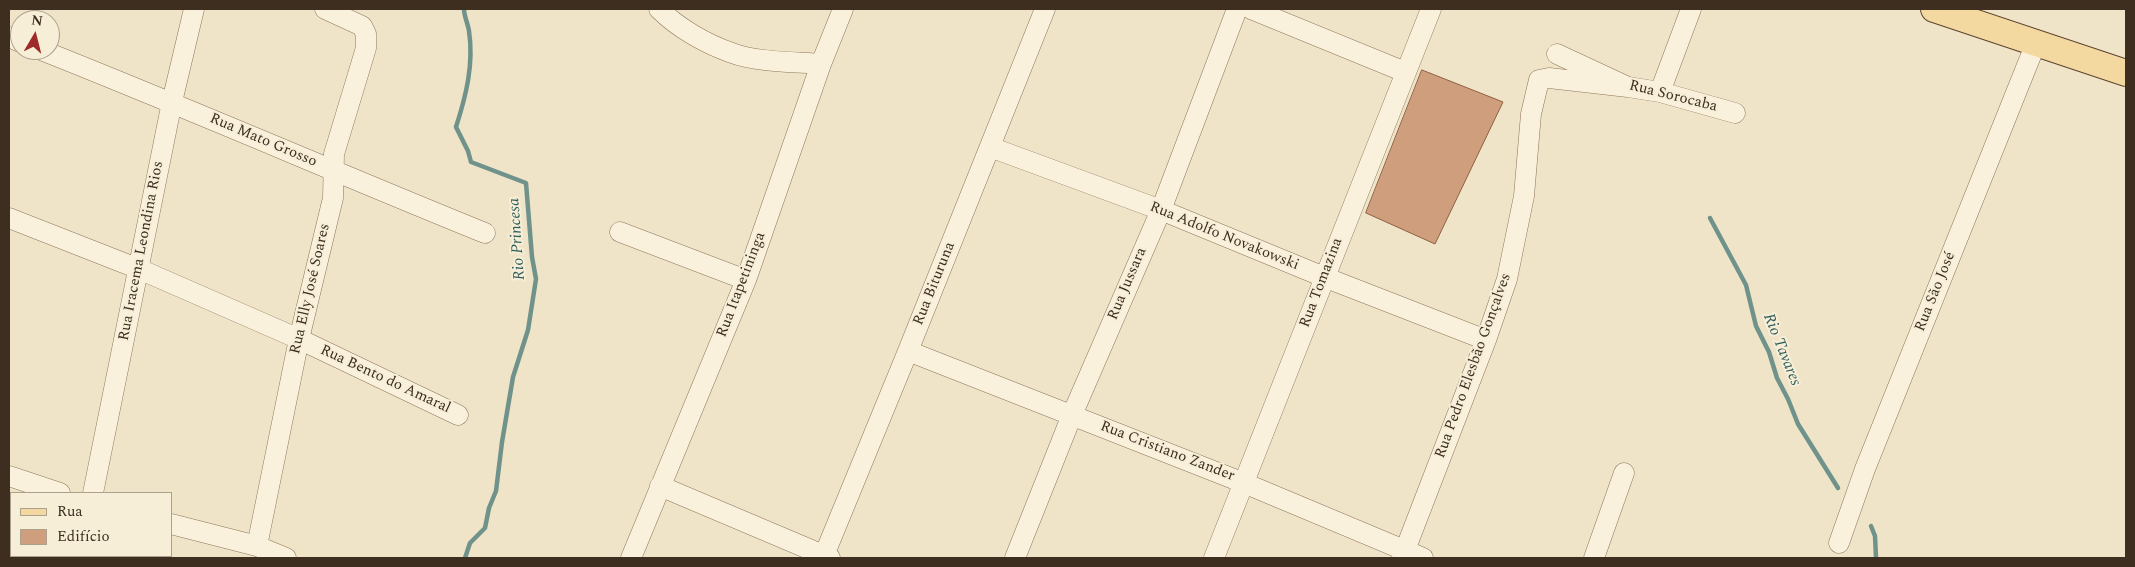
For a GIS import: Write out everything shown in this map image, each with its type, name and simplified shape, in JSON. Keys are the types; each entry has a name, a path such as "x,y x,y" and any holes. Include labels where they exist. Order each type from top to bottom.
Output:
{"main road":[{"path":"1934,9 2126,73"}],"street":[{"name":"Rua Iracema Leondina Rios","path":"93,492 172,102 194,9"},
{"name":"Rua Elly José Soares","path":"257,546 299,339 333,198 332,171 334,154 366,48 366,34 362,26 325,9"},
{"path":"659,9 687,31 733,54 781,62 821,64"},
{"name":"Rua Itapetininga","path":"631,558 746,280 821,64 844,9"},
{"name":"Rua Bituruna","path":"825,557 1045,9"},
{"name":"Rua Jussara","path":"1015,558 1072,415 1161,210 1237,9"},
{"path":"1251,9 1405,72"},
{"name":"Rua Tomazina","path":"1214,558 1431,9"},
{"path":"1660,92 1691,9"},
{"name":"Rua São José","path":"1839,543 1869,460 2036,43"},
{"name":"Rua Sorocaba","path":"1557,54 1628,87 1660,92 1735,113"},
{"name":"Rua Mato Grosso","path":"60,58 172,102 332,171 485,233"},
{"name":"Rua Pedro Elesbão Gonçalves","path":"1410,556 1507,279 1524,196 1531,114 1539,80 1549,78 1628,87"},
{"name":"Rua Adolfo Novakowski","path":"990,147 1161,210 1324,277 1486,340"},
{"name":"Rua Bento do Amaral","path":"9,218 139,269 299,339 458,415"},
{"path":"620,232 746,280"},
{"name":"Rua Cristiano Zander","path":"908,351 1244,483 1410,556"},
{"path":"1594,558 1624,473"},
{"path":"9,476 57,492"},
{"path":"660,486 825,557"},
{"path":"172,524 257,546 286,558"}],"building":[{"path":"1422,70 1503,102 1435,244 1366,213"}],"waterway":[{"name":"Rio Princesa","path":"464,9 469,31 470,68 466,92 456,127 468,151 471,162 526,183 532,257 536,279 528,330 513,377 496,491 489,508 485,528 470,543 465,558"},
{"name":"Rio Tavares","path":"1710,218 1746,285 1756,326 1769,352 1777,378 1798,424 1838,488"},
{"name":"Rio Tavares","path":"1871,526 1875,536 1876,558"}]}
